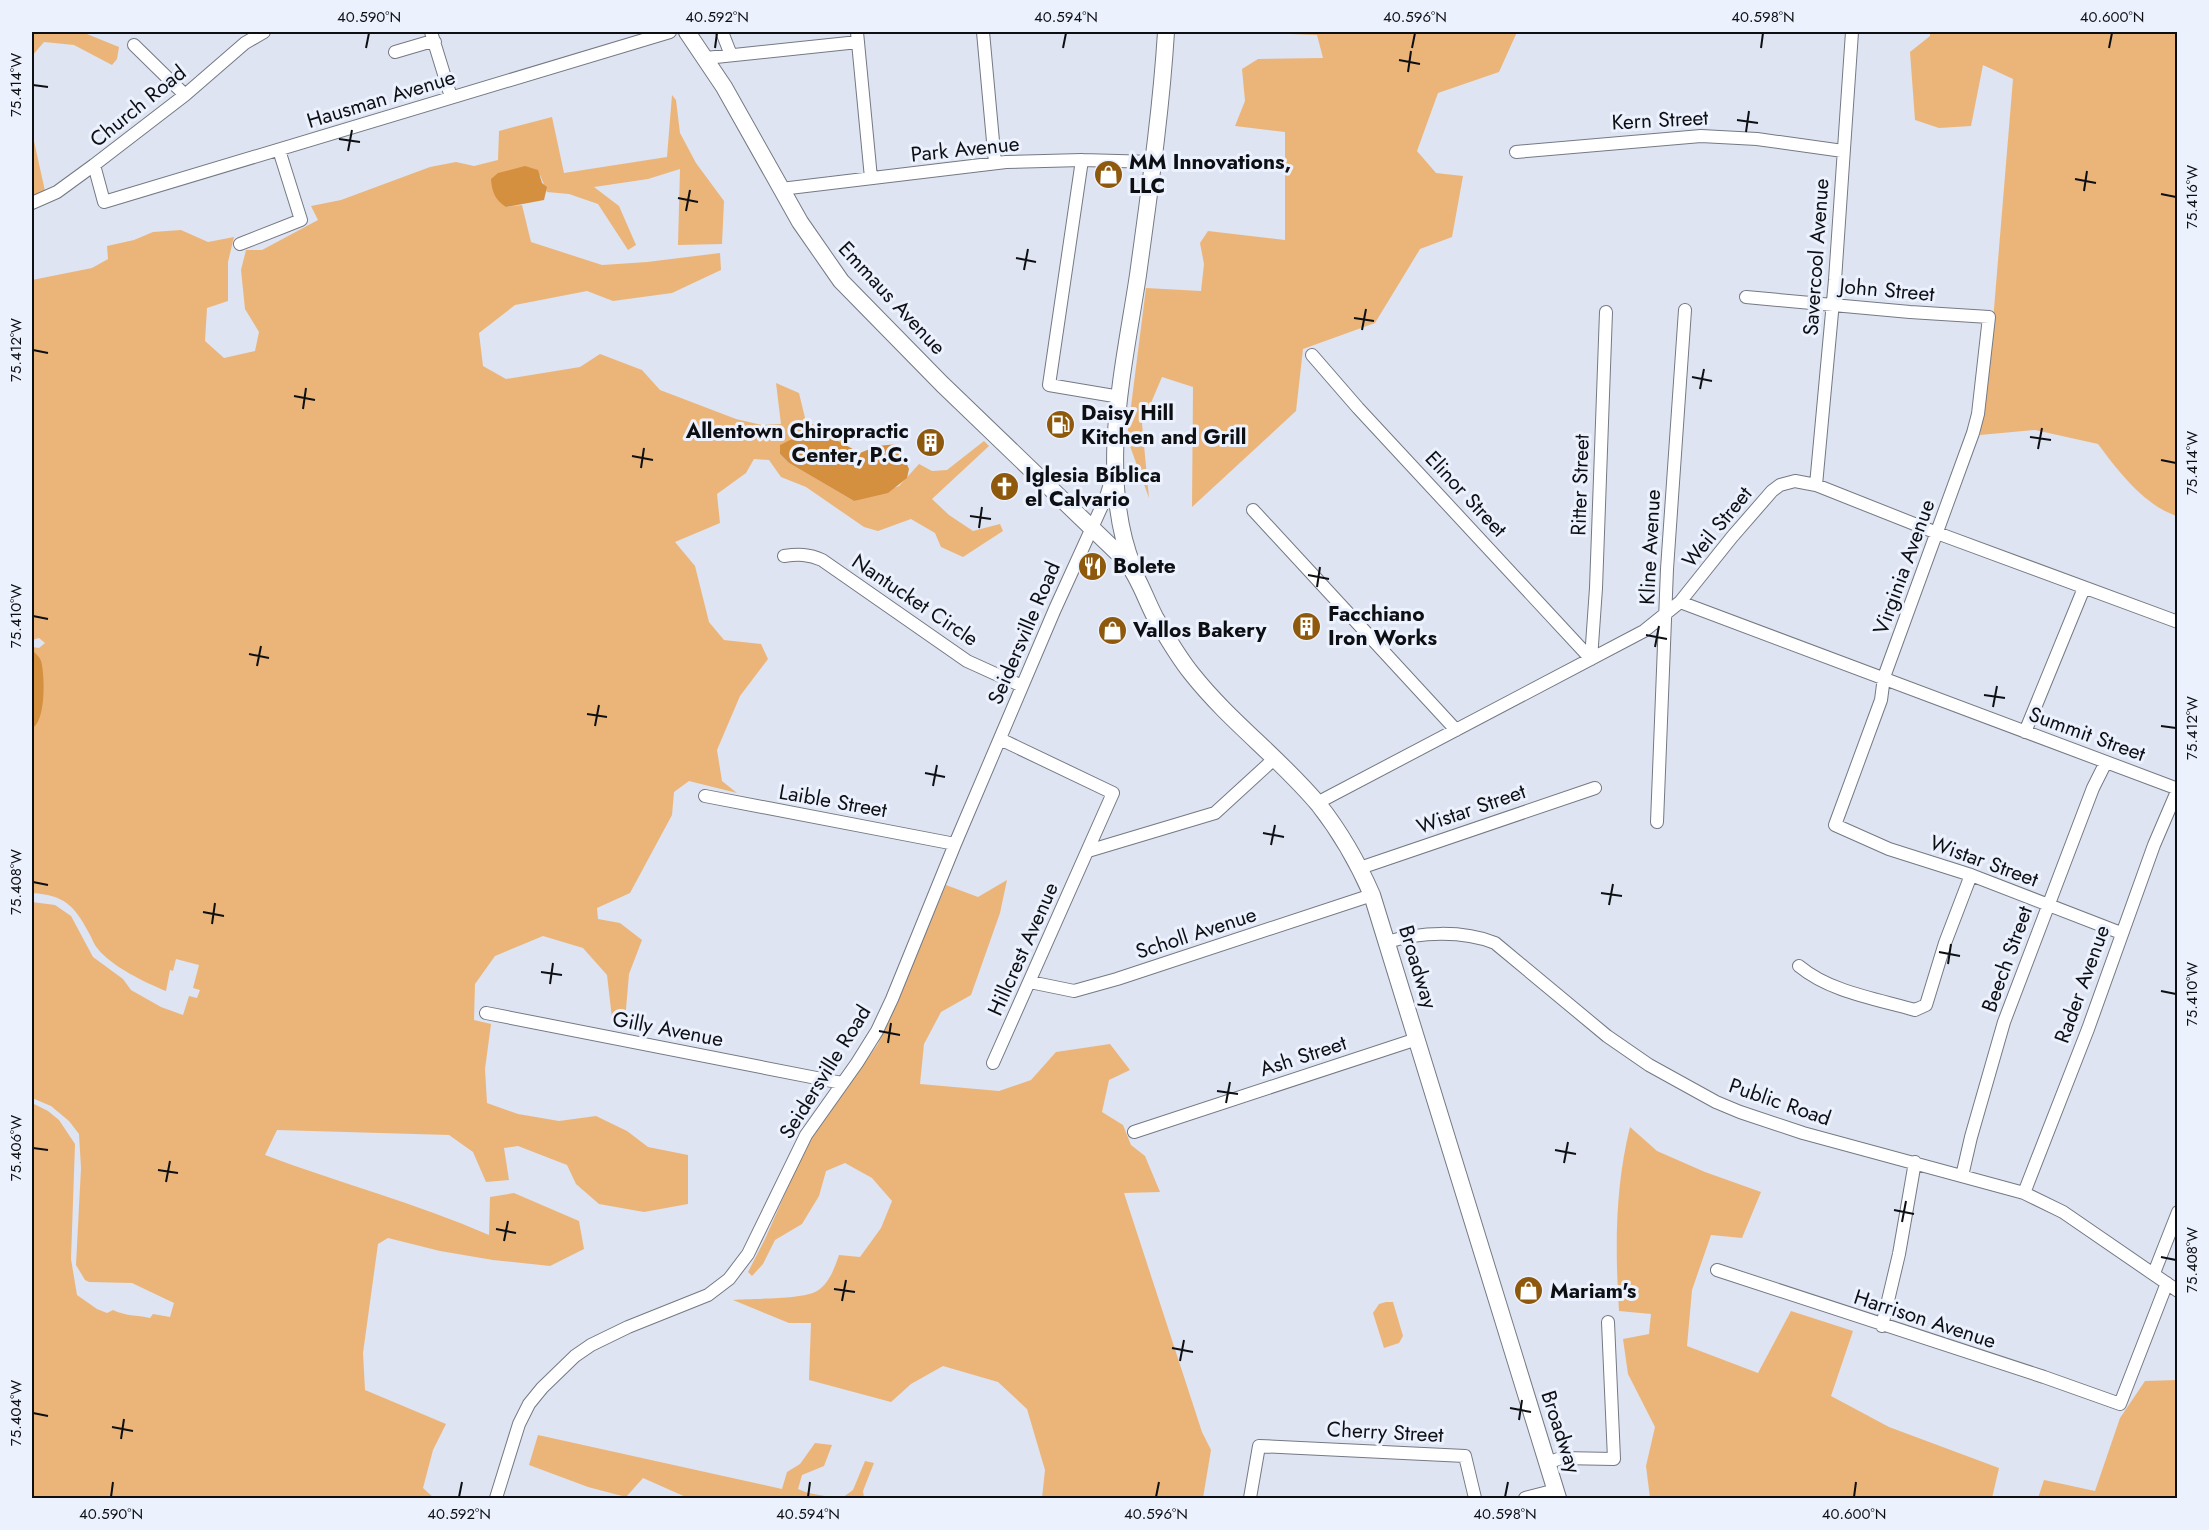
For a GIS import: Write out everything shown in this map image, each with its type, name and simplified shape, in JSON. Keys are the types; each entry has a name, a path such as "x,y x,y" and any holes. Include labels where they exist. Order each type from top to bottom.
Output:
{"main road":[{"name":"Emmaus Avenue","path":"687,32 706,58 819,252 860,302 1091,528"},
{"path":"1139,581 1122,531 1115,465 1120,397 1153,162 1166,32"},
{"name":"Broadway","path":"1091,528 1125,560 1139,581 1155,616 1191,674 1317,803 1360,868 1372,895 1387,942 1557,1494"}],"street":[{"name":"Church Road","path":"32,203 57,192 94,165 184,96 245,43 264,32"},
{"name":"Hausman Avenue","path":"94,165 104,202 670,32"},
{"path":"722,32 731,55"},
{"path":"983,32 995,163"},
{"name":"Savercool Avenue","path":"1816,485 1852,32"},
{"path":"433,37 451,97"},
{"path":"395,52 429,42 433,37"},
{"path":"706,58 857,37 871,178"},
{"path":"134,45 184,96"},
{"name":"Kern Street","path":"1516,152 1701,136 1757,139 1843,151"},
{"path":"240,244 302,220 279,150"},
{"path":"1082,160 1049,385 1120,397"},
{"name":"Park Avenue","path":"781,189 995,163 1082,160 1153,162"},
{"name":"John Street","path":"1746,297 1989,317"},
{"name":"Kline Avenue","path":"1657,822 1666,615 1685,310"},
{"name":"Ritter Street","path":"1591,659 1596,588 1606,312"},
{"name":"Virginia Avenue","path":"1835,825 1881,700 1884,677 1973,433 1978,414 1989,317"},
{"name":"Elinor Street","path":"1312,356 1591,659"},
{"name":"Seidersville Road","path":"496,1498 519,1424 529,1404 575,1356 628,1327 699,1300 722,1286 736,1272 748,1254 806,1135 857,1063 892,999 1022,686 1106,497 1115,465"},
{"name":"Weil Street","path":"1317,803 1644,631 1680,602 1772,491 1780,485 1795,480 1816,485 1937,533 2178,622"},
{"path":"1253,510 1456,730"},
{"name":"Nantucket Circle","path":"784,556 808,555 822,560 968,661 1022,686"},
{"path":"2025,732 2084,588"},
{"name":"Summit Street","path":"1680,602 2178,789"},
{"name":"Hillcrest Avenue","path":"993,1063 1113,793 1000,739"},
{"path":"1088,850 1215,813 1274,759"},
{"name":"Beech Street","path":"1962,1176 2004,1022 2093,788 2106,762"},
{"name":"Wistar Street","path":"1360,868 1595,788"},
{"name":"Rader Avenue","path":"2024,1193 2088,1029 2154,845 2178,789"},
{"name":"Laible Street","path":"705,796 955,844"},
{"name":"Wistar Street","path":"1835,825 1899,853 1971,875 2121,933"},
{"path":"1799,966 1812,977 1850,992 1915,1010 1926,1005 1945,944 1971,875"},
{"name":"Scholl Avenue","path":"1030,982 1074,991 1372,895"},
{"name":"Public Road","path":"1387,942 1410,936 1444,935 1495,943 1607,1036 1645,1062 1716,1102 1803,1133 2024,1193 2062,1212 2178,1291"},
{"name":"Gilly Avenue","path":"486,1013 842,1083"},
{"name":"Ash Street","path":"1134,1132 1417,1039"},
{"path":"1882,1326 1899,1254 1915,1162"},
{"path":"2154,1273 2178,1212"},
{"name":"Harrison Avenue","path":"1717,1270 2120,1404 2167,1283"},
{"path":"1548,1463 1562,1458 1614,1459 1608,1322"},
{"name":"Cherry Street","path":"1250,1498 1259,1446 1465,1456 1475,1498"},
{"path":"1525,1498 1557,1494"}],"shaded area":[{"path":"32,32 82,32 119,47 117,59 112,65 74,45 44,42 32,56"},
{"path":"1241,32 1517,32 1499,72 1438,93 1417,151 1436,173 1463,176 1452,237 1420,249 1375,323 1303,349 1296,411 1192,507 1193,387 1162,377 1142,424 1149,498 1127,438 1146,288 1201,291 1204,264 1200,243 1208,231 1285,240 1285,132 1235,126 1245,101 1242,69 1258,59 1323,58 1317,35"},
{"path":"1930,32 2177,32 2177,516 2143,496 2123,476 2098,444 2035,430 1980,435 1991,345 2013,79 1983,65 1971,126 1939,128 1915,120 1910,52 1930,36"},
{"path":"672,95 676,100 680,133 696,163 724,201 722,244 678,245 680,169 648,179 594,187 619,206 636,245 628,250 598,204 569,194 547,192 540,175 506,207 522,205 531,242 602,265 720,253 721,270 672,293 613,301 587,291 515,305 479,333 483,366 506,379 580,367 600,354 642,370 660,390 736,419 762,425 781,424 776,383 799,393 806,422 837,433 846,445 831,437 780,454 789,463 854,501 899,486 919,464 932,471 947,470 984,441 989,446 932,499 949,515 973,531 1000,524 1003,531 963,557 941,547 935,533 911,519 878,531 864,527 806,487 781,477 769,460 754,459 746,473 717,494 720,523 675,542 695,566 709,622 724,640 761,644 768,659 740,696 717,750 722,781 737,793 689,781 674,792 672,815 630,893 597,908 598,919 620,923 642,940 629,974 625,1021 612,1018 607,975 583,948 543,936 495,956 475,984 474,1020 491,1024 485,1069 487,1103 518,1114 559,1121 596,1116 627,1131 648,1147 688,1155 688,1204 644,1212 599,1204 576,1184 567,1165 518,1146 504,1148 509,1180 486,1182 473,1152 449,1135 277,1130 265,1155 434,1213 489,1235 490,1197 514,1193 579,1221 584,1249 550,1266 440,1251 388,1238 378,1244 363,1353 365,1390 446,1424 433,1450 423,1488 434,1498 32,1498 32,1103 59,1120 75,1144 71,1259 77,1295 107,1313 113,1310 150,1318 153,1314 170,1317 174,1303 132,1283 89,1282 85,1280 76,1265 81,1168 79,1134 69,1121 51,1106 32,1098 32,902 55,905 71,916 93,957 123,979 131,990 161,1007 183,1015 189,996 197,998 200,990 193,988 199,965 176,959 173,971 170,970 166,991 158,988 111,962 95,946 84,923 67,903 52,896 32,893 32,647 39,648 45,643 39,638 32,640 32,280 92,268 108,259 107,246 134,240 153,232 181,230 208,242 234,237 228,262 228,301 207,308 205,341 224,358 255,351 259,332 245,309 241,270 246,250 262,250 318,220 311,206 341,200 430,167 456,162 474,166 498,160 499,131 552,117 564,173 667,157"},
{"path":"32,132 45,191 32,197"},
{"path":"525,166 538,170 542,183 547,187 544,200 506,207 495,195 491,179 498,173"},
{"path":"815,434 831,437 860,453 877,446 898,444 909,469 907,478 888,493 854,501 789,463 780,454 780,445 798,436"},
{"path":"32,650 41,661 44,686 40,717 32,728"},
{"path":"1007,880 1000,913 971,995 941,1012 924,1044 920,1084 999,1091 1031,1080 1056,1052 1110,1044 1130,1070 1109,1080 1102,1112 1123,1125 1131,1145 1145,1156 1160,1192 1124,1193 1202,1432 1211,1450 1203,1498 1042,1498 1045,1470 1027,1409 998,1382 943,1366 911,1384 891,1402 809,1380 811,1323 789,1323 733,1300 800,1296 817,1291 828,1280 839,1255 860,1257 881,1228 892,1201 872,1178 845,1163 826,1171 819,1196 802,1224 775,1240 763,1264 752,1276 748,1272 808,1142 878,1044 946,885 978,897"},
{"path":"1630,1127 1657,1151 1705,1172 1761,1192 1742,1238 1711,1235 1692,1290 1687,1346 1758,1373 1791,1311 1853,1331 1831,1396 1889,1427 1999,1468 1992,1498 1650,1498 1646,1466 1655,1427 1628,1374 1623,1339 1649,1334 1651,1314 1619,1311 1617,1242 1619,1196 1621,1172"},
{"path":"1393,1302 1403,1336 1399,1343 1384,1348 1373,1313 1379,1304"},
{"path":"2177,1380 2177,1498 2038,1498 2044,1480 2095,1491 2120,1418 2145,1381"},
{"path":"538,1435 782,1489 787,1472 800,1464 815,1443 832,1445 824,1466 802,1475 798,1489 837,1498 688,1498 643,1478 626,1497 588,1487 529,1465"},
{"path":"865,1461 874,1463 863,1491 864,1498 842,1498 853,1490"}],"place":[{"name":"MM Innovations, LLC","path":"1108,174"},
{"name":"Daisy Hill Kitchen and Grill","path":"1060,425"},
{"name":"Allentown Chiropractic Center, P.C.","path":"930,443"},
{"name":"Iglesia Bíblica el Calvario","path":"1004,487"},
{"name":"Bolete","path":"1092,566"},
{"name":"Facchiano Iron Works","path":"1307,626"},
{"name":"Vallos Bakery","path":"1112,630"},
{"name":"Mariam's","path":"1529,1291"}]}
